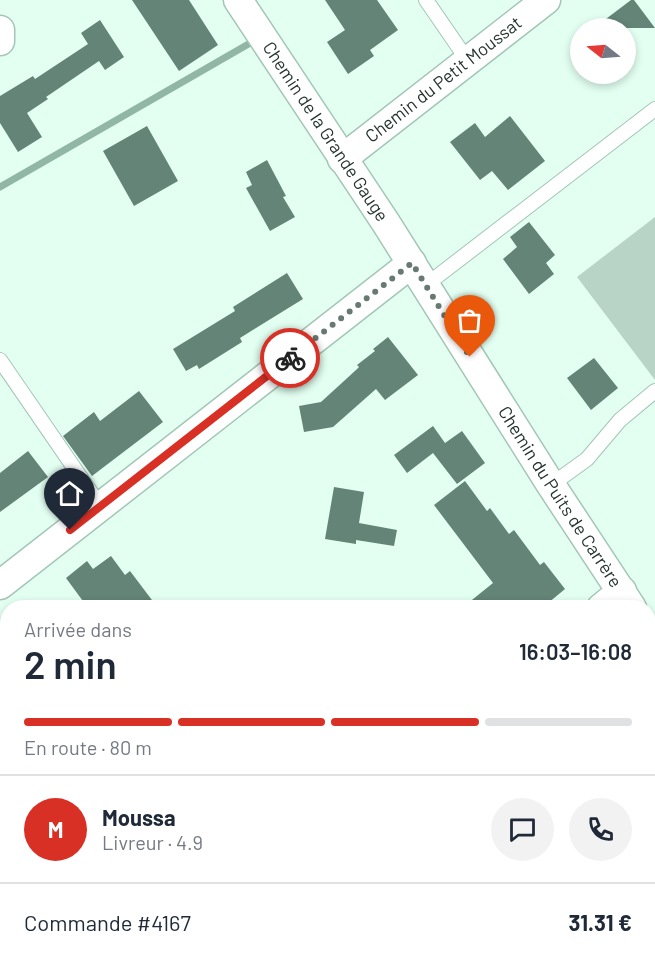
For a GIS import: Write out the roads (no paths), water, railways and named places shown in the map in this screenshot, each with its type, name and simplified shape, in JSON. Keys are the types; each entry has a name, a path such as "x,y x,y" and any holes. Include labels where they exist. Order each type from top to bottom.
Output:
{"street":[{"name":"Chemin de la Grande Gauge","path":"238,0 419,274"},
{"name":"Chemin du Petit Moussat","path":"342,159 546,0"},
{"path":"0,30 0,41"},
{"path":"0,585 101,507 419,274"},
{"name":"Chemin du Puits de Carrère","path":"419,274 551,485 617,600"}],"lane":[{"path":"426,0 468,61"},
{"path":"419,274 655,109"},
{"path":"0,360 101,507"},
{"path":"551,485 587,459 620,420 655,392"}],"waterway":[{"path":"0,187 252,42"}]}
